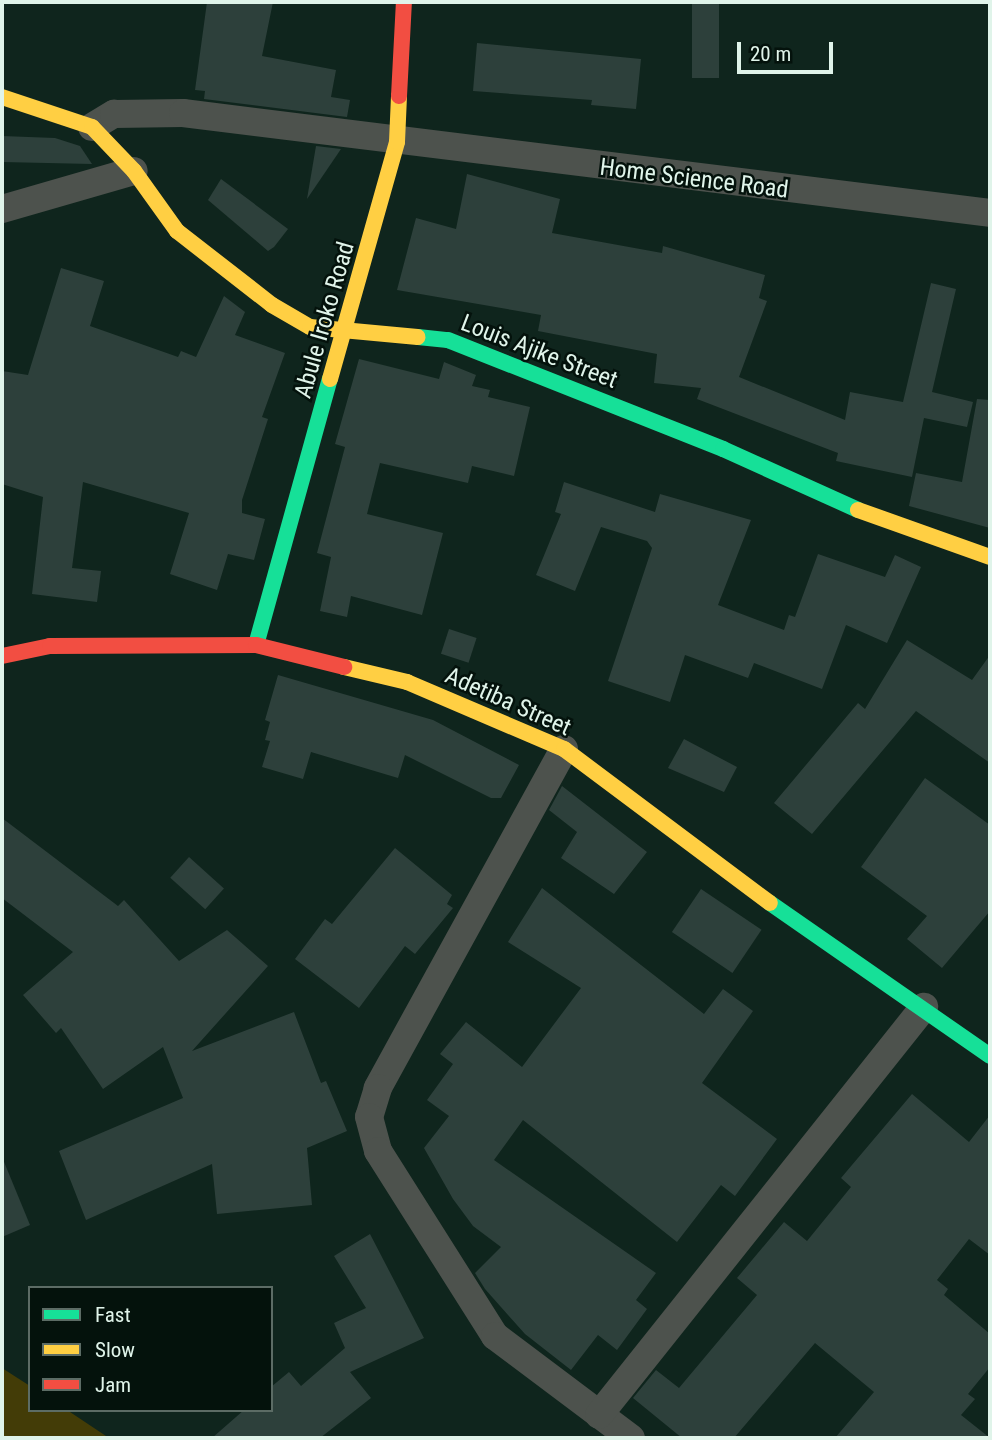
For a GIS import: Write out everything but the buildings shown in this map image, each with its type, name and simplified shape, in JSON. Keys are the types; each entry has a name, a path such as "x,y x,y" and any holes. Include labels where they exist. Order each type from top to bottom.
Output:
{"street":[{"name":"Abule Iroko Road","path":"256,645 347,330 397,142 404,2"},
{"name":"Louis Ajike Street","path":"2,97 92,127 134,171 177,231 272,305 310,327 448,340 723,449 873,517 990,557"},
{"name":"Home Science Road","path":"92,127 114,114 183,113 397,142 990,213"},
{"path":"2,209 134,171"},
{"name":"Adetiba Street","path":"2,656 105,644 256,645 407,682 564,749 740,882 924,1007 990,1056"},
{"path":"564,749 378,1088 369,1117 378,1152 495,1336 631,1438"},
{"path":"599,1415 924,1007"}],"shaded area":[{"path":"2,1368 28,1385 28,1412 70,1412 109,1438 2,1438"}],"traffic: fast":[{"path":"418,337 448,340 723,449 858,510"},
{"path":"256,645 330,379"},
{"path":"770,903 990,1056"}],"traffic: slow":[{"path":"330,379 397,142 399,96"},
{"path":"2,97 92,127 134,171 177,231 272,305 310,327 418,337"},
{"path":"858,510 990,557"},
{"path":"344,667 407,682 564,749 770,903"}],"traffic: jam":[{"path":"399,96 404,2"},
{"path":"2,656 50,646 256,645 344,667"}]}
